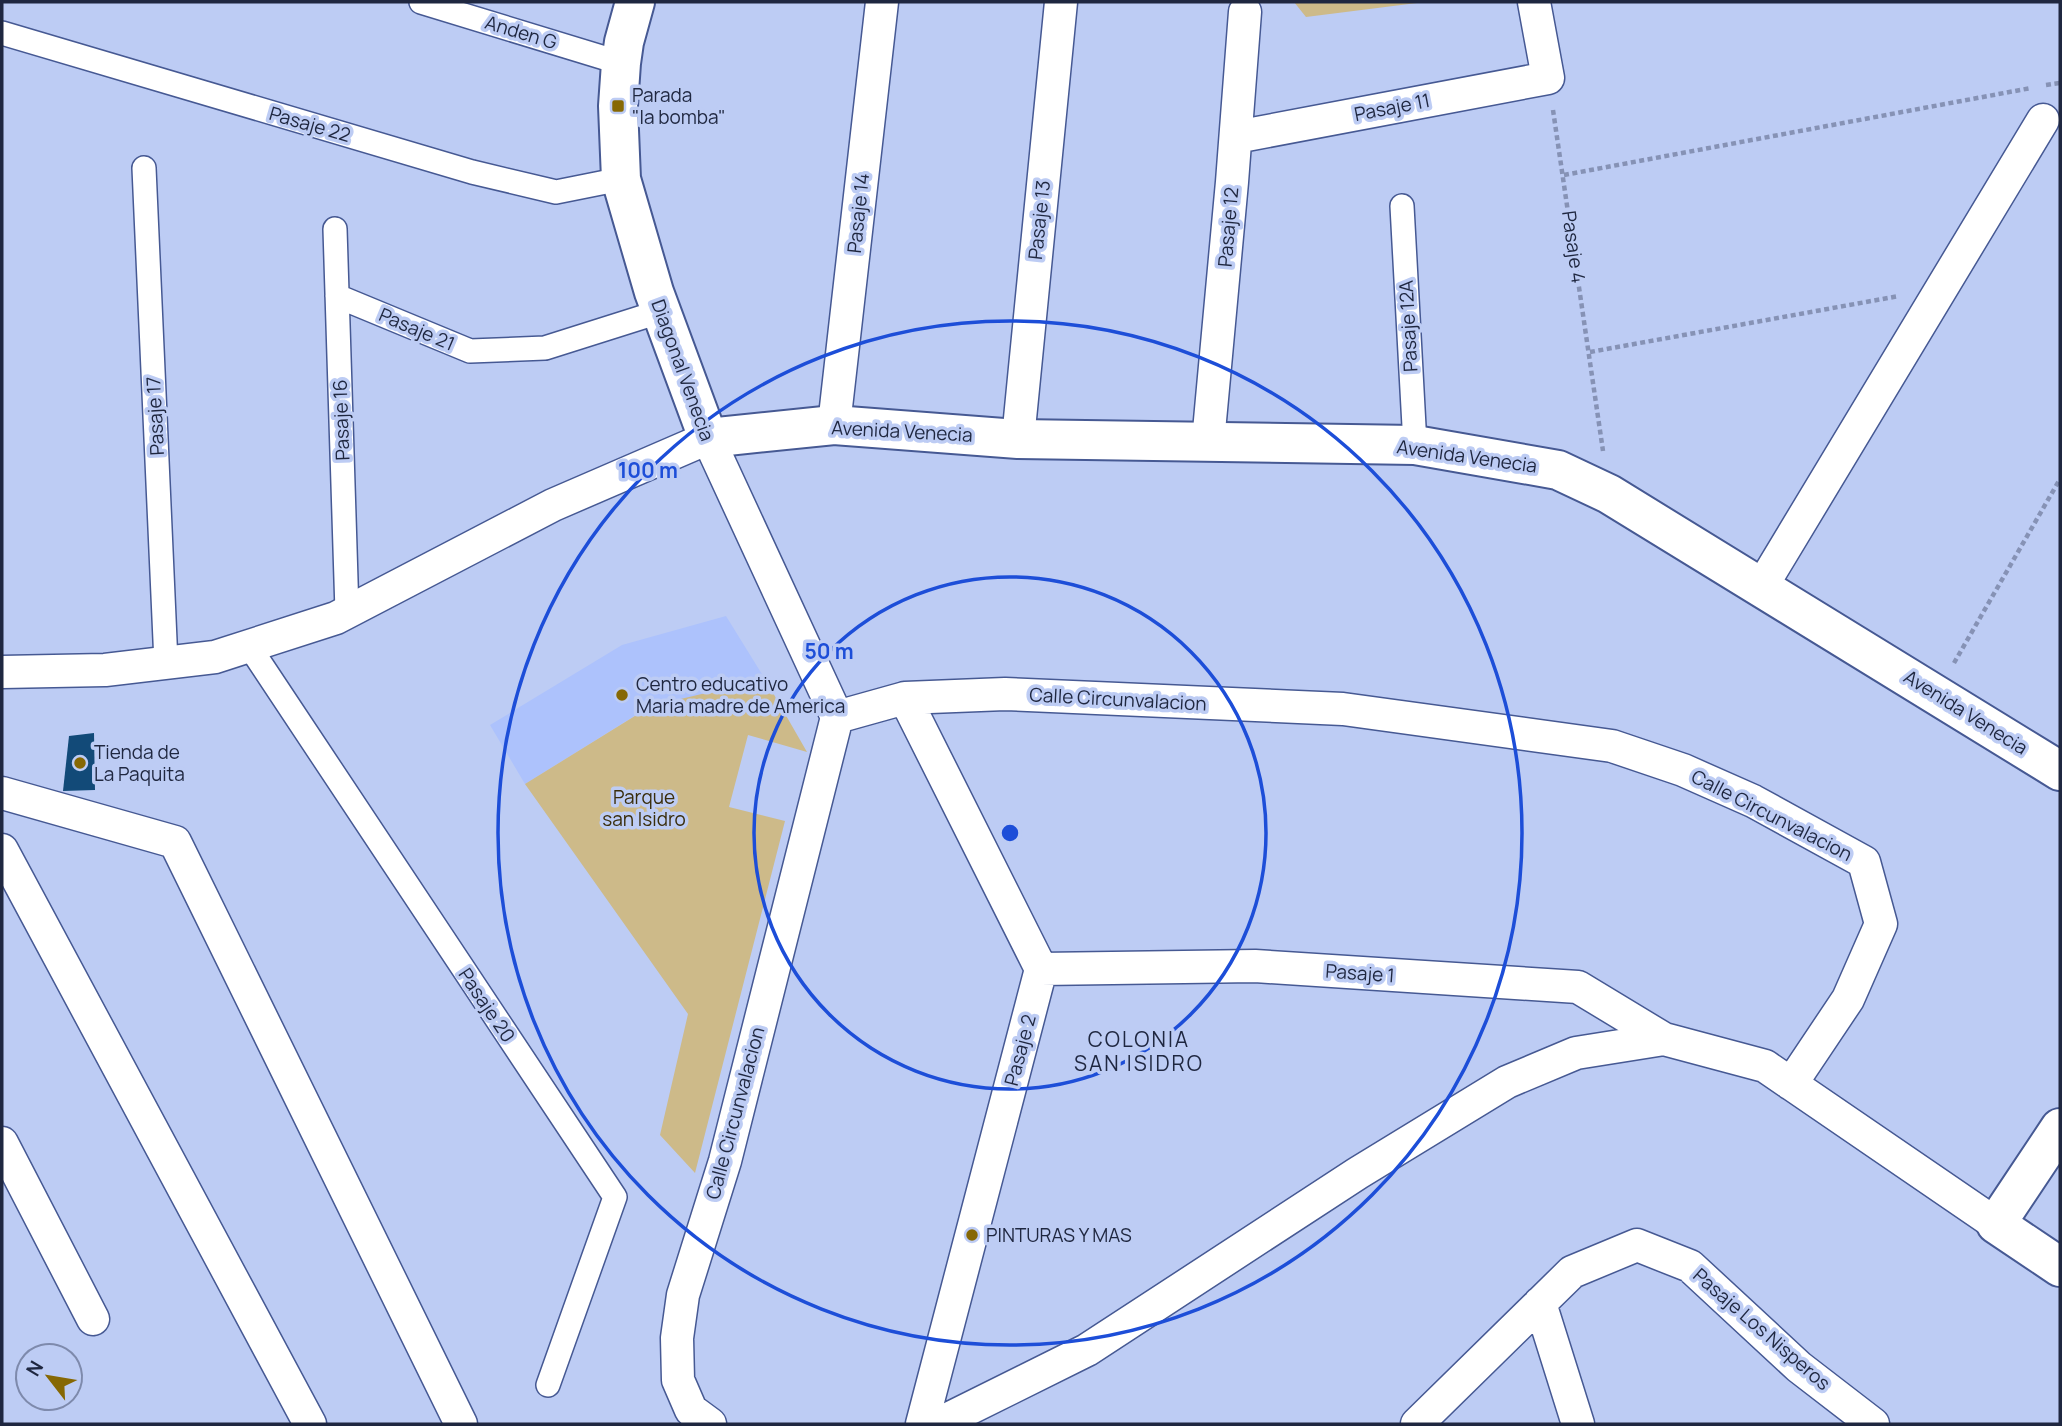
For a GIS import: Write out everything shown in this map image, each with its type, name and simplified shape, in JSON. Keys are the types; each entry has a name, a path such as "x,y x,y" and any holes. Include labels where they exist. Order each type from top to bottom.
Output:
{"street":[{"name":"Anden G","path":"421,2 621,63"},
{"name":"Diagonal Venecia","path":"635,2 621,63 618,106 621,179 662,311 708,438 837,717"},
{"name":"Pasaje 14","path":"834,425 882,2"},
{"name":"Pasaje 13","path":"1018,439 1061,2"},
{"path":"1534,2 1548,78"},
{"name":"Pasaje 12","path":"1208,442 1245,12"},
{"name":"Pasaje 22","path":"2,33 472,172 556,192 621,179"},
{"name":"Pasaje 11","path":"1236,137 1548,78"},
{"path":"1762,586 2043,120"},
{"name":"Pasaje 17","path":"144,168 166,663"},
{"name":"Pasaje 12A","path":"1402,206 1415,445"},
{"name":"Pasaje 16","path":"335,229 347,612"},
{"name":"Pasaje 21","path":"337,296 470,351 545,348 662,311"},
{"name":"Avenida Venecia","path":"708,438 834,425 1018,439 1415,445 1558,470 1609,494 2060,771"},
{"path":"2,672 105,670 215,657 336,618 554,505 708,438"},
{"name":"Pasaje 20","path":"249,646 615,1197 548,1385"},
{"name":"Calle Circunvalacion","path":"710,1424 691,1410 678,1380 677,1338 683,1295 725,1161 837,717 905,698 1005,694 1343,709 1612,746 1695,775 1753,801 1864,862 1881,924 1848,999 1791,1084"},
{"path":"905,698 1041,969"},
{"path":"2,793 174,842 461,1424"},
{"path":"2,850 310,1424"},
{"name":"Pasaje 1","path":"1041,969 1255,966 1578,987 1664,1039"},
{"name":"Pasaje 2","path":"922,1424 1041,969"},
{"path":"938,1424 1087,1350 1359,1173 1507,1082 1576,1052 1664,1039 1765,1066 2060,1267"},
{"path":"1996,1224 2060,1128"},
{"path":"2,1143 93,1319"},
{"name":"Pasaje Los Nisperos","path":"1417,1424 1572,1272 1637,1245 1690,1266 1799,1367 1873,1424"},
{"path":"1540,1303 1578,1424"}],"path":[{"name":"Pasaje 4","path":"1548,78 1609,494"},
{"path":"1564,175 2060,83"},
{"path":"1590,352 1943,288"},
{"path":"1936,694 2060,479"}],"shaded area":[{"name":"Centro educativo Maria madre de America","path":"726,616 765,679 644,710 525,784 490,725 622,645"}],"green space":[{"path":"1294,2 1425,2 1306,17"},
{"name":"Parque san Isidro","path":"765,679 807,752 748,735 729,807 785,821 695,1173 660,1135 688,1014 525,784 651,706"}],"building":[{"name":"Tienda de La Paquita","path":"94,733 95,790 63,791 69,736"}],"place":[{"name":"Parada \"la bomba\"","path":"618,106"},
{"name":"Centro educativo Maria madre de America","path":"622,695"},
{"name":"Tienda de La Paquita","path":"80,763"},
{"name":"PINTURAS Y MAS","path":"972,1235"}],"district":[{"name":"COLONIA SAN ISIDRO","path":"1139,1052"}]}
